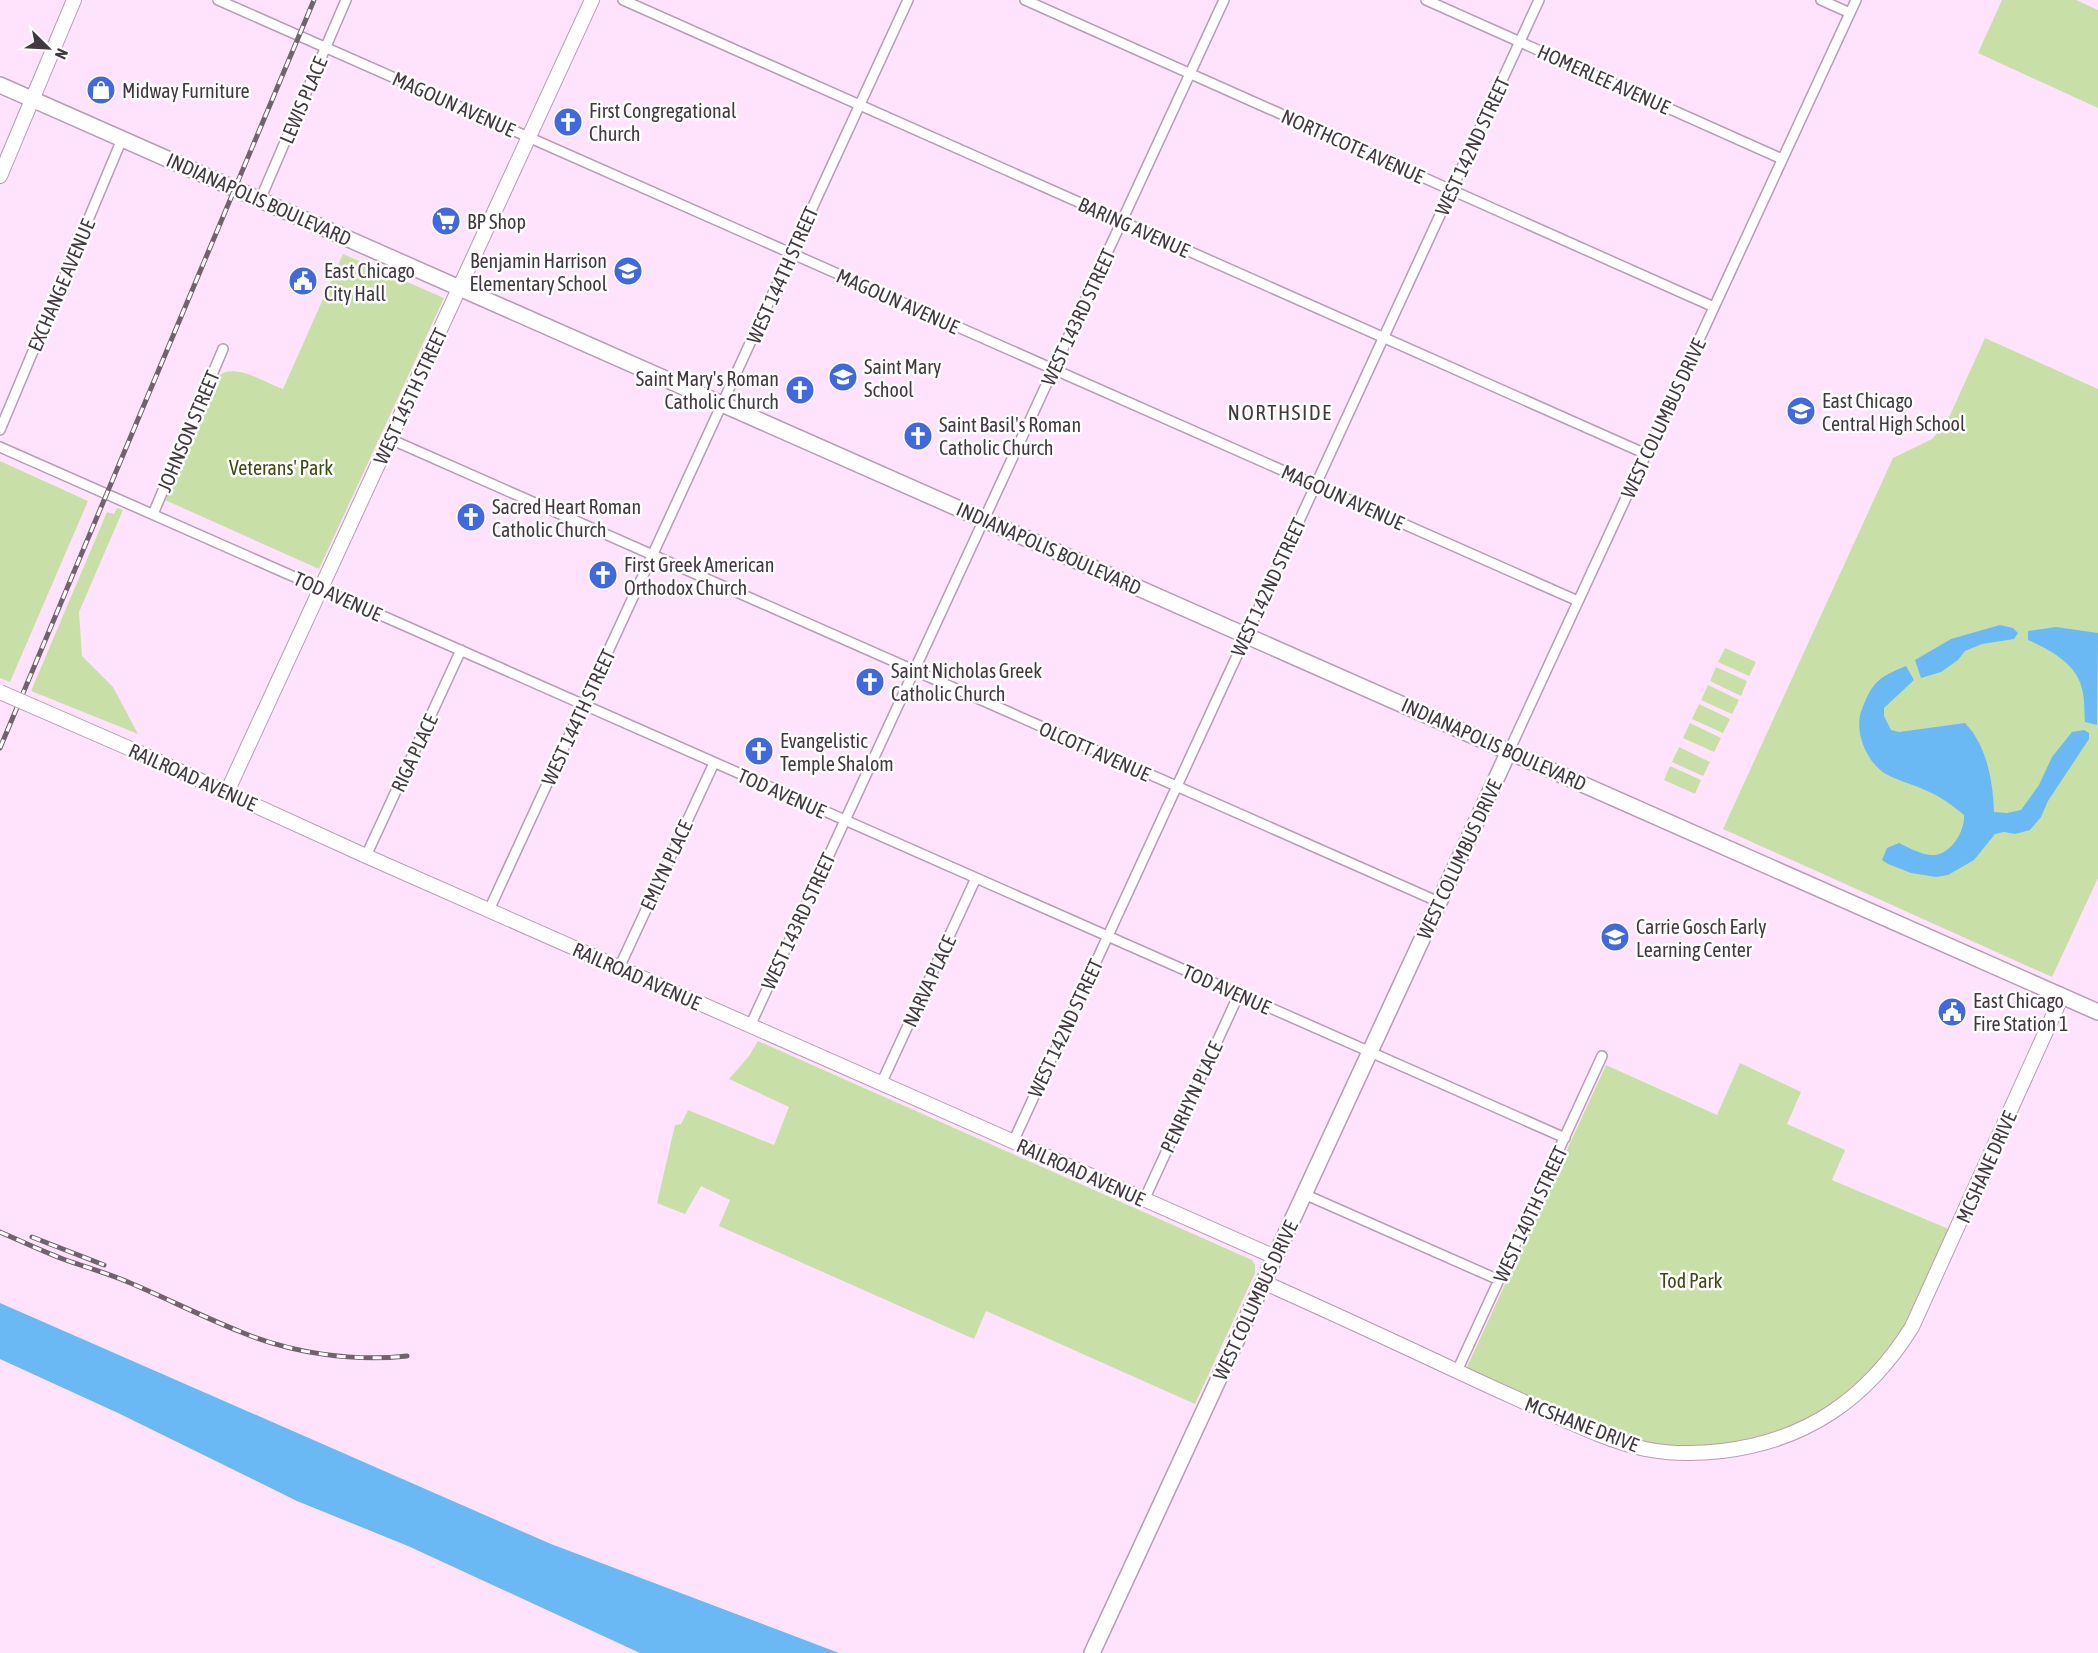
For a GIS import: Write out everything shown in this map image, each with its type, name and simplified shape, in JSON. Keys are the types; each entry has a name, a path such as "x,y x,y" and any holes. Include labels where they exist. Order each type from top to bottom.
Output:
{"main road":[{"name":"INDIANAPOLIS BOULEVARD","path":"0,85 2098,1012"},
{"name":"WEST COLUMBUS DRIVE","path":"1092,1653 1509,750"}],"street":[{"path":"0,176 74,0"},
{"name":"MAGOUN AVENUE","path":"218,0 1578,601"},
{"name":"LEWIS PLACE","path":"260,200 346,0"},
{"name":"WEST 145TH STREET","path":"227,792 592,0"},
{"name":"BARING AVENUE","path":"623,0 1646,454"},
{"name":"WEST 144TH STREET","path":"489,910 908,0"},
{"name":"NORTHCOTE AVENUE","path":"1025,0 1714,307"},
{"name":"WEST 143RD STREET","path":"750,1026 1224,0"},
{"name":"HOMERLEE AVENUE","path":"1426,0 1782,159"},
{"name":"WEST 142ND STREET","path":"1012,1142 1539,0"},
{"path":"1821,0 1850,13"},
{"name":"WEST COLUMBUS DRIVE","path":"1509,750 1856,0"},
{"name":"EXCHANGE AVENUE","path":"0,430 122,139"},
{"name":"JOHNSON STREET","path":"153,514 223,349"},
{"name":"OLCOTT AVENUE","path":"390,439 1439,902"},
{"name":"TOD AVENUE","path":"0,447 1565,1138"},
{"name":"RIGA PLACE","path":"366,856 461,650"},
{"name":"RAILROAD AVENUE","path":"0,692 1275,1257"},
{"name":"EMLYN PLACE","path":"619,968 714,763"},
{"name":"NARVA PLACE","path":"882,1084 976,878"},
{"name":"PENRHYN PLACE","path":"1144,1200 1239,994"},
{"name":"MCSHANE DRIVE","path":"1263,1282 1605,1437 1631,1445 1663,1452 1700,1453 1755,1446 1792,1434 1827,1416 1859,1393 1900,1346 1912,1327 2062,996"},
{"name":"WEST 140TH STREET","path":"1457,1371 1602,1056"},
{"path":"1304,1194 1499,1280"}],"green space":[{"path":"2002,0 2076,0 2098,10 2098,108 1978,53"},
{"name":"Veterans' Park","path":"343,254 444,298 319,569 165,500 216,378 231,371 240,372 283,389"},
{"path":"1985,338 2098,389 2098,878 2052,977 1723,829 1893,458 1932,439 1946,424"},
{"path":"0,461 88,501 10,682 0,678"},
{"path":"117,508 123,510 79,612 82,656 113,687 138,734 31,691 107,512 114,514"},
{"path":"1725,648 1756,662 1749,676 1718,662"},
{"path":"1716,667 1747,681 1741,696 1710,681"},
{"path":"1708,685 1739,700 1732,714 1701,700"},
{"path":"1699,704 1730,719 1723,733 1692,719"},
{"path":"1690,723 1721,738 1714,752 1683,738"},
{"path":"1679,747 1710,762 1703,776 1672,762"},
{"path":"1670,766 1701,780 1695,794 1664,780"},
{"path":"758,1041 1252,1260 1255,1273 1195,1404 986,1311 974,1339 719,1226 730,1200 701,1186 685,1214 657,1203 675,1125 681,1124 688,1110 774,1145 789,1107 729,1079 749,1056"},
{"name":"Tod Park","path":"1740,1063 1801,1092 1787,1124 1845,1150 1832,1180 1951,1230 1913,1313 1877,1364 1836,1402 1798,1423 1769,1435 1739,1443 1673,1447 1636,1441 1599,1428 1466,1369 1606,1065 1717,1115"}],"water":[{"path":"2000,625 2013,628 2018,633 2014,639 1982,644 1965,651 1958,660 1941,672 1921,678 1915,660 1951,639"},
{"path":"2056,627 2098,633 2097,725 2085,722 2083,693 2075,672 2053,653 2028,640 2028,631"},
{"path":"1906,666 1914,680 1884,708 1884,716 1891,730 1899,732 1965,723 1973,732 1984,753 1992,788 1994,812 2007,813 2021,810 2039,785 2052,757 2072,732 2084,730 2089,733 2089,739 2048,801 2041,817 2030,830 2015,834 2004,832 1995,834 1974,860 1948,875 1936,877 1911,873 1882,860 1887,848 1899,843 1931,855 1944,852 1955,842 1964,822 1964,815 1941,798 1879,769 1864,746 1859,727 1860,718 1870,692 1883,677"},
{"path":"0,1303 551,1544 839,1653 640,1653 408,1546 297,1501 118,1413 0,1359"}],"railway":[{"path":"0,748 314,0"},
{"path":"0,1232 63,1259 128,1282 260,1339 301,1350 344,1357 407,1356"},
{"path":"32,1237 104,1265"}],"place":[{"name":"Midway Furniture","path":"101,90"},
{"name":"First Congregational Church","path":"568,122"},
{"name":"BP Shop","path":"446,221"},
{"name":"Benjamin Harrison Elementary School","path":"628,271"},
{"name":"East Chicago City Hall","path":"303,281"},
{"name":"Saint Mary School","path":"843,377"},
{"name":"Saint Mary's Roman Catholic Church","path":"800,390"},
{"name":"East Chicago Central High School","path":"1801,411"},
{"name":"Saint Basil's Roman Catholic Church","path":"918,436"},
{"name":"Sacred Heart Roman Catholic Church","path":"471,517"},
{"name":"First Greek American Orthodox Church","path":"603,575"},
{"name":"Saint Nicholas Greek Catholic Church","path":"870,682"},
{"name":"Evangelistic Temple Shalom","path":"759,751"},
{"name":"Carrie Gosch Early Learning Center","path":"1615,937"},
{"name":"East Chicago Fire Station 1","path":"1952,1012"}],"district":[{"name":"NORTHSIDE","path":"1280,412"}]}
